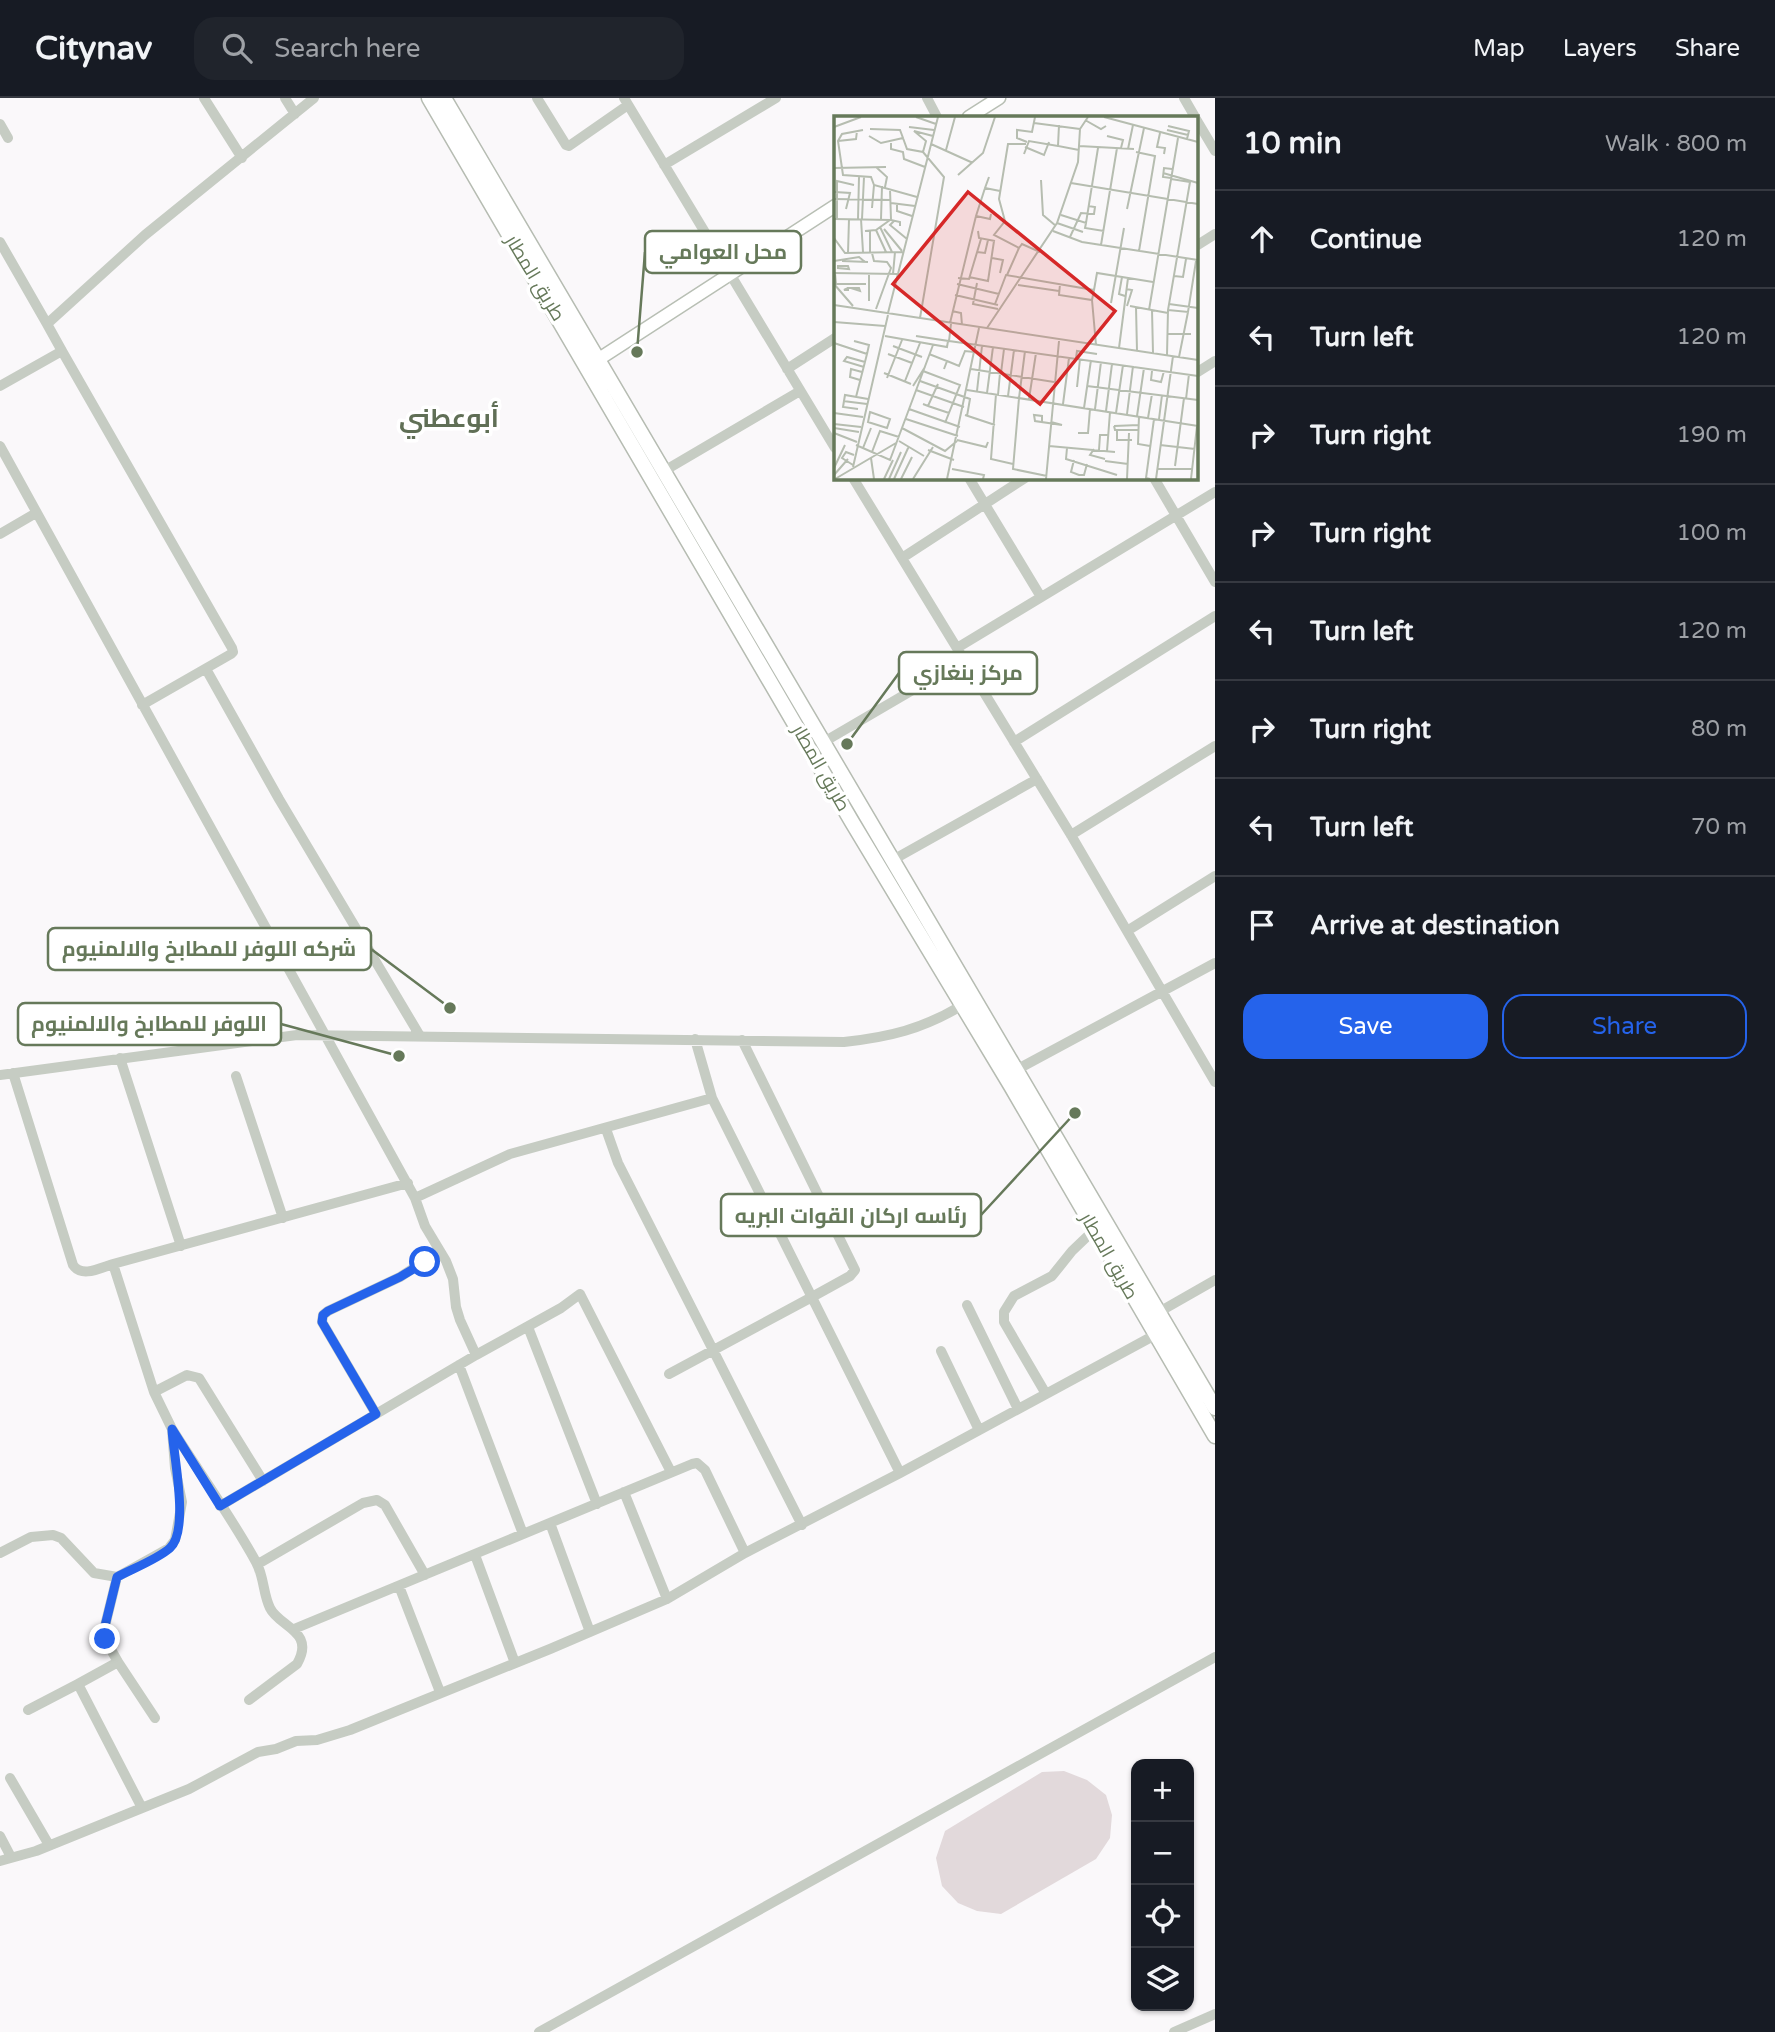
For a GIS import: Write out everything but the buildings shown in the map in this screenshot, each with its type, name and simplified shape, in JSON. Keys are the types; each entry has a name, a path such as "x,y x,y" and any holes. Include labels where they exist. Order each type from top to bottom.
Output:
{"highway":[{"name":"طريق المطار","path":"429,98 445,108 599,359 891,861 1215,1408"},
{"name":"طريق المطار","path":"445,108 961,1006 1011,1086 1215,1436"}],"main road":[{"path":"972,116 999,98"},
{"path":"599,359 834,206"}],"street":[{"path":"204,98 242,158"},
{"path":"285,98 295,114"},
{"path":"47,324 145,236 314,98"},
{"path":"537,98 569,146 626,102 834,447"},
{"path":"664,165 776,98"},
{"path":"927,98 936,116"},
{"path":"1184,98 1194,116"},
{"path":"1198,123 1215,152"},
{"path":"0,124 8,138"},
{"path":"1198,245 1215,234"},
{"path":"0,242 232,648 232,653 142,705"},
{"path":"787,369 834,339"},
{"path":"0,386 62,351"},
{"path":"1198,372 1215,361"},
{"path":"664,471 800,391"},
{"path":"0,446 408,1183 425,1226 453,1279 456,1307 476,1355"},
{"path":"854,480 1071,835 1215,1082"},
{"path":"970,480 1041,597"},
{"path":"902,558 1022,480"},
{"path":"1155,480 1215,582"},
{"path":"957,648 1215,492"},
{"path":"0,534 36,513"},
{"path":"1014,742 1215,616"},
{"path":"822,743 964,660"},
{"path":"206,668 279,799 420,1036"},
{"path":"1071,835 1215,746"},
{"path":"891,861 1037,779"},
{"path":"1127,931 1215,876"},
{"path":"1016,1070 1215,962"},
{"path":"0,1075 270,1037 325,1034 797,1042 863,1040 931,1023 961,1006"},
{"path":"695,1039 712,1098 900,1473"},
{"path":"669,1374 850,1276 855,1270 742,1040"},
{"path":"120,1058 181,1246"},
{"path":"13,1073 73,1265 75,1270 82,1272 408,1183"},
{"path":"236,1076 283,1218"},
{"path":"415,1198 510,1154 712,1098"},
{"path":"606,1129 618,1163 802,1525"},
{"path":"1046,1394 1004,1322 1004,1312 1014,1296 1052,1276 1094,1230"},
{"path":"376,1414 322,1322 323,1315 400,1277 440,1251"},
{"path":"113,1264 154,1392 172,1429 258,1564 272,1612 294,1629 302,1649 297,1664 249,1700"},
{"path":"1159,1312 1215,1280"},
{"path":"220,1506 561,1308 580,1294 671,1472"},
{"path":"967,1305 1018,1409"},
{"path":"528,1327 597,1504"},
{"path":"0,1861 49,1845 188,1789 258,1752 350,1730 667,1599 745,1553 900,1473 1155,1335"},
{"path":"941,1351 979,1430"},
{"path":"459,1365 523,1534"},
{"path":"154,1392 187,1375 200,1378 263,1481"},
{"path":"0,1553 31,1536 53,1535 61,1538 94,1573 117,1577 169,1548 175,1540 182,1502 175,1468 172,1429"},
{"path":"294,1629 697,1463 701,1466 745,1553"},
{"path":"624,1492 667,1599"},
{"path":"258,1564 363,1503 377,1500 385,1505 425,1575"},
{"path":"550,1523 590,1632"},
{"path":"475,1555 515,1663"},
{"path":"117,1577 104,1630 105,1639 155,1718"},
{"path":"399,1587 440,1692"},
{"path":"539,2032 1215,1657"},
{"path":"28,1710 118,1662"},
{"path":"78,1684 142,1808"},
{"path":"10,1779 49,1845"},
{"path":"0,1836 11,1857"},
{"path":"1174,2032 1196,2028 1215,2014"}],"shaded area":[{"path":"1064,1771 1087,1780 1106,1795 1112,1815 1110,1838 1096,1859 1001,1914 977,1911 958,1903 942,1886 936,1858 945,1831 1042,1772"}],"place":[{"name":"محل العوامي","path":"637,352"},
{"name":"مركز بنغازي","path":"847,744"},
{"name":"شركه اللوفر للمطابخ والالمنيوم","path":"450,1008"},
{"name":"اللوفر للمطابخ والالمنيوم","path":"399,1056"},
{"name":"رئاسه اركان القوات البريه","path":"1075,1113"}],"district":[{"name":"أبوعطني","path":"449,418"}],"route":[{"path":"105,1639 104,1630 117,1577 169,1548 175,1540 182,1502 175,1468 172,1429 220,1506 376,1414 322,1322 323,1315 425,1262"}]}
